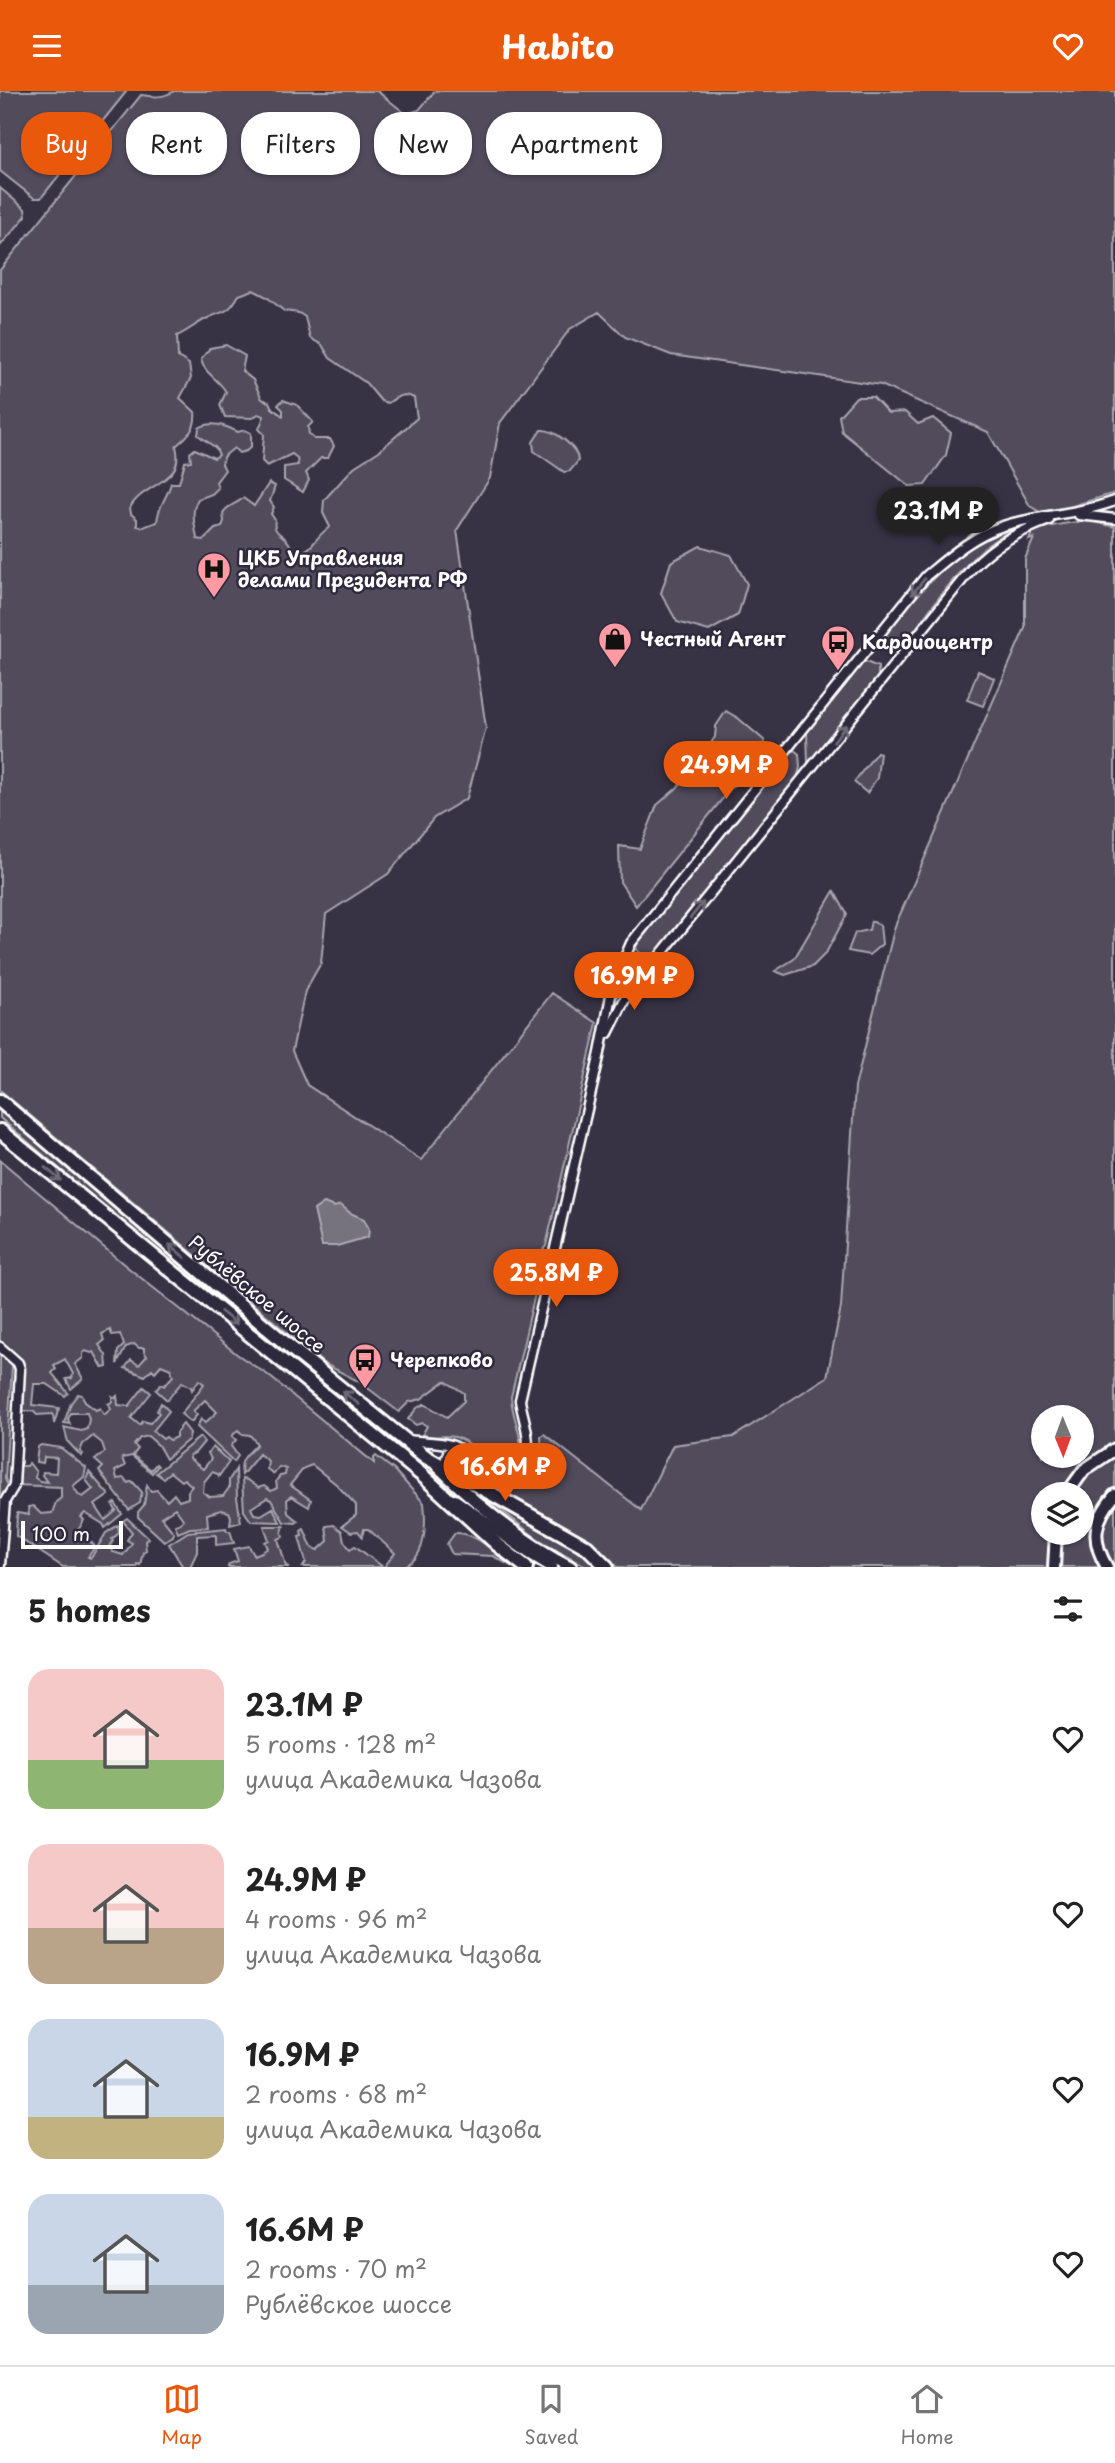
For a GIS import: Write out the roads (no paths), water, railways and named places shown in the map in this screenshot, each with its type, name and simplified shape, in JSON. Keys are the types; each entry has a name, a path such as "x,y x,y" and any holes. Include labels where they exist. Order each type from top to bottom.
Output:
{"main road":[{"name":"Рублёвское шоссе","path":"0,1101 292,1349 426,1457 566,1533 587,1547 607,1567"},
{"name":"Рублёвское шоссе","path":"0,1131 422,1475 526,1567"},
{"path":"1075,1482 1084,1470 1115,1449"},
{"path":"426,1457 453,1483 521,1535 571,1567"},
{"path":"422,1475 552,1567"},
{"path":"1107,1567 1098,1551 1095,1537 1104,1511 1115,1495"},
{"path":"1054,1567 1055,1545"}],"street":[{"path":"600,1053 625,999 972,568 991,549 1010,536 1065,515 1115,501"},
{"path":"405,1440 441,1443 459,1449 489,1469 513,1467 527,1452 527,1431 520,1400 600,1053 613,985 631,943 926,576 963,547 1000,526 1033,518 1065,515 1115,519"},
{"path":"0,1347 18,1363 20,1369 14,1486 5,1501 0,1565"},
{"path":"448,1469 445,1462 447,1452 459,1449"}],"place":[{"name":"ЦКБ Управления делами Президента РФ","path":"214,599"},
{"name":"Честный Агент","path":"615,669"},
{"name":"Кардиоцентр","path":"838,672"},
{"name":"Черепково","path":"365,1390"}]}
